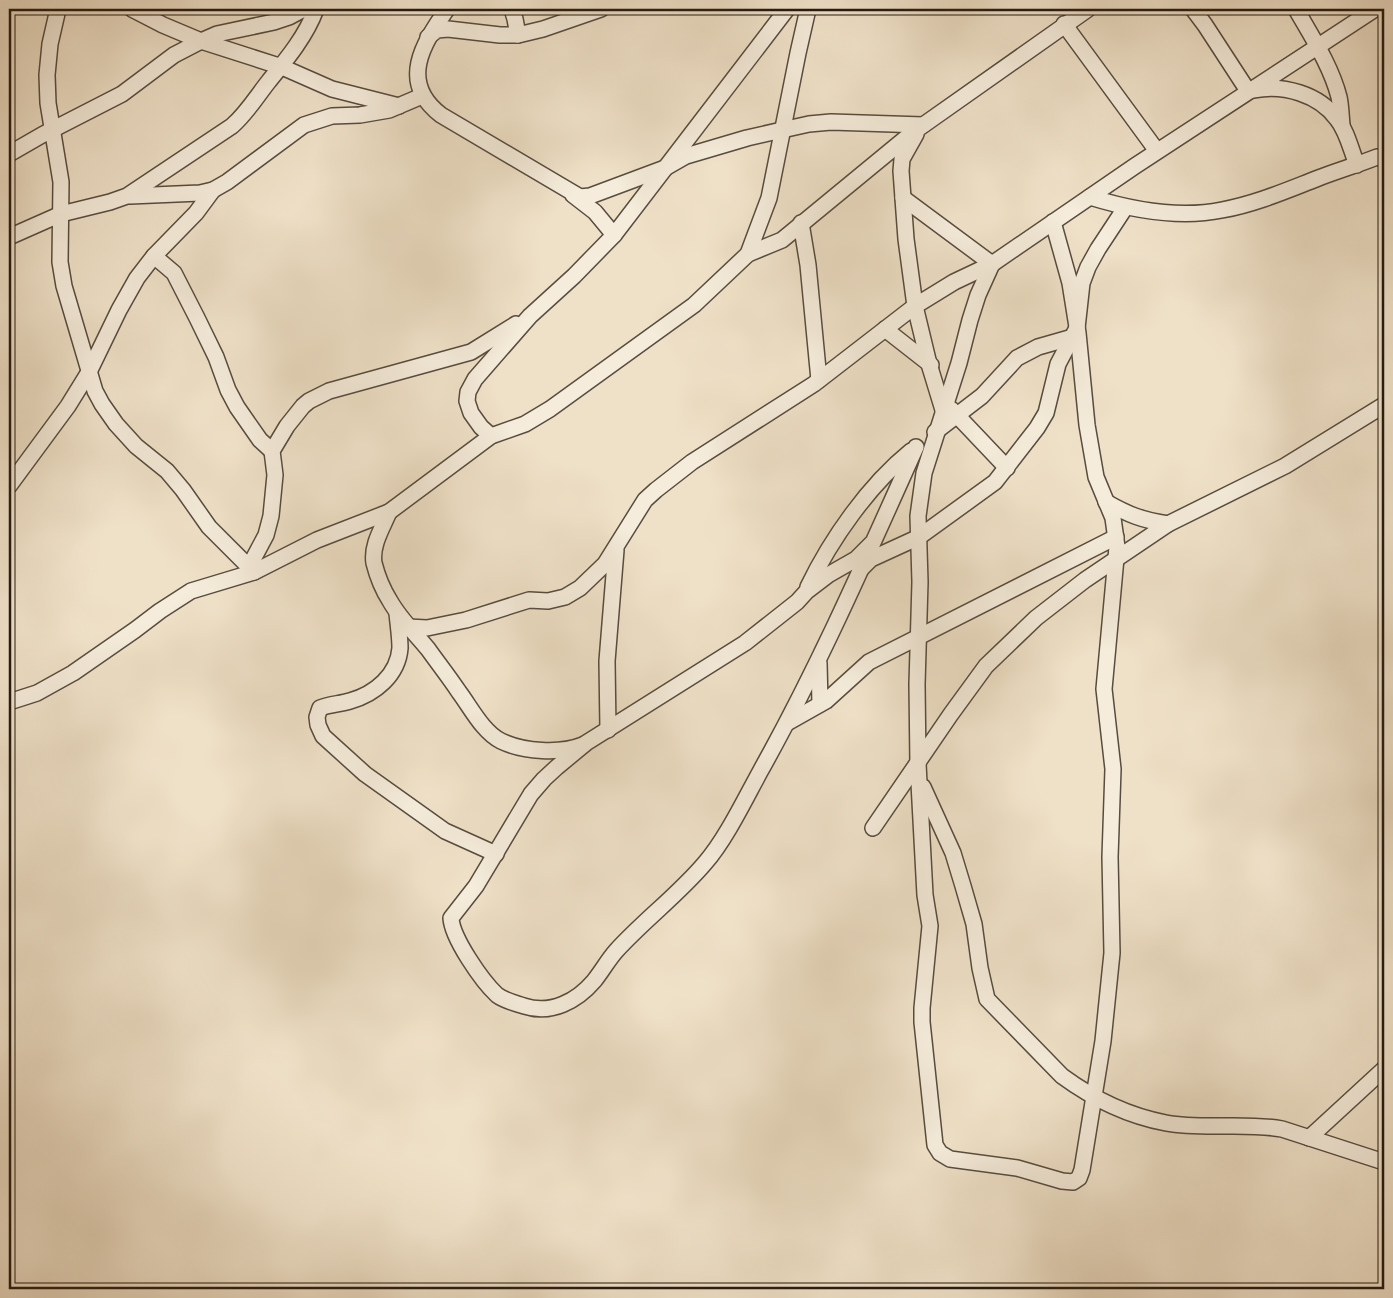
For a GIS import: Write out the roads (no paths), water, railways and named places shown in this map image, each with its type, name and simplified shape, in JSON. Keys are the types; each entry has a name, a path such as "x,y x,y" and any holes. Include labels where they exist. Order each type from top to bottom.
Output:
{"street":[{"path":"58,9 47,60 48,103 61,182 59,245 61,270 89,372 102,404 116,424 136,446 167,471 209,527 252,569"},
{"path":"132,9 201,41 282,67 332,89 399,106"},
{"path":"9,154 122,94 174,55 201,41 217,34 274,22 304,9"},
{"path":"127,196 240,119 282,67 312,19 316,9"},
{"path":"447,9 427,38 419,59 418,84 422,96 441,115 580,197 590,196 665,168 686,156 747,138 809,124 831,122 923,125"},
{"path":"512,9 518,35"},
{"path":"427,38 437,30 448,29 500,35 518,35 543,29 601,9"},
{"path":"491,436 481,427 471,413 467,401 468,392 475,379 530,316 574,276 614,235 787,9"},
{"path":"748,254 769,198 808,9"},
{"path":"9,702 37,693 73,673 191,591 252,569 317,540 389,512 491,436 525,424 574,393 694,305 748,254 782,240 923,125 1064,24 1088,9"},
{"path":"1193,9 1248,92"},
{"path":"1296,9 1318,47 1339,98 1342,129"},
{"path":"408,627 426,628 466,620 529,600 548,601 565,597 580,588 605,564 645,500 692,462 819,380 915,306 954,282 992,264 1157,151 1375,9"},
{"path":"1064,24 1157,151"},
{"path":"1248,92 1267,87 1286,89 1320,102 1339,120 1357,165"},
{"path":"9,238 61,214 127,196 200,193 213,190 227,182 304,125 332,116 377,113 422,96"},
{"path":"923,125 909,145 902,159 900,171 915,306 929,364 948,409 1007,468"},
{"path":"1090,197 1124,208 1187,214 1220,211 1255,202 1357,165 1382,161"},
{"path":"9,486 68,406 89,372 137,278 154,256 196,213 213,190"},
{"path":"570,192 595,212 614,235"},
{"path":"903,198 992,264"},
{"path":"860,571 871,559 919,537 994,482 1007,468 1043,420 1058,364 1075,333 1082,283 1085,275 1098,249 1124,208"},
{"path":"992,264 972,312 948,409 937,431 924,473 918,516 918,764 925,894 930,926 922,1022 935,1145 940,1153 950,1159 1017,1168 1062,1181 1073,1182 1079,1178 1082,1170 1103,1041 1112,953 1110,857 1113,769 1104,689 1116,560 1116,537 1113,518 1096,477 1086,425 1070,283 1053,222"},
{"path":"802,224 808,265 819,380"},
{"path":"154,256 174,274 216,357 228,390 237,407 260,440 272,451"},
{"path":"252,569 271,516 275,475 272,451 287,426 309,401 329,391 357,382 471,352 530,316"},
{"path":"885,329 929,364 954,380"},
{"path":"948,409 991,388 1017,358 1038,347 1075,333"},
{"path":"873,828 986,666 1036,618 1085,580 1168,524 1285,466 1384,405"},
{"path":"807,591 822,560 851,516 874,487 937,431"},
{"path":"586,743 544,779 531,794 476,886 451,918 451,926 478,972 493,991 502,999 530,1008 548,1009 562,1006 577,997 593,982 615,952 706,862 726,832 818,661 916,448"},
{"path":"1106,502 1129,516 1168,524"},
{"path":"389,512 376,542 374,560 376,571 388,600 446,673 485,727 500,741 521,748 541,750 578,747 608,730 745,643 828,575 856,559 872,543"},
{"path":"786,723 826,701 869,662 1116,537"},
{"path":"608,730 607,661 616,546"},
{"path":"397,613 400,648 397,664 386,681 368,694 320,708 317,717 318,725 323,736 365,774 409,806 445,831 496,854"},
{"path":"818,661 820,704"},
{"path":"920,779 941,825 974,924 980,968 987,1000 1062,1076 1075,1086 1114,1107 1167,1123 1264,1126 1282,1129 1384,1162"},
{"path":"1309,1138 1384,1069"}]}
